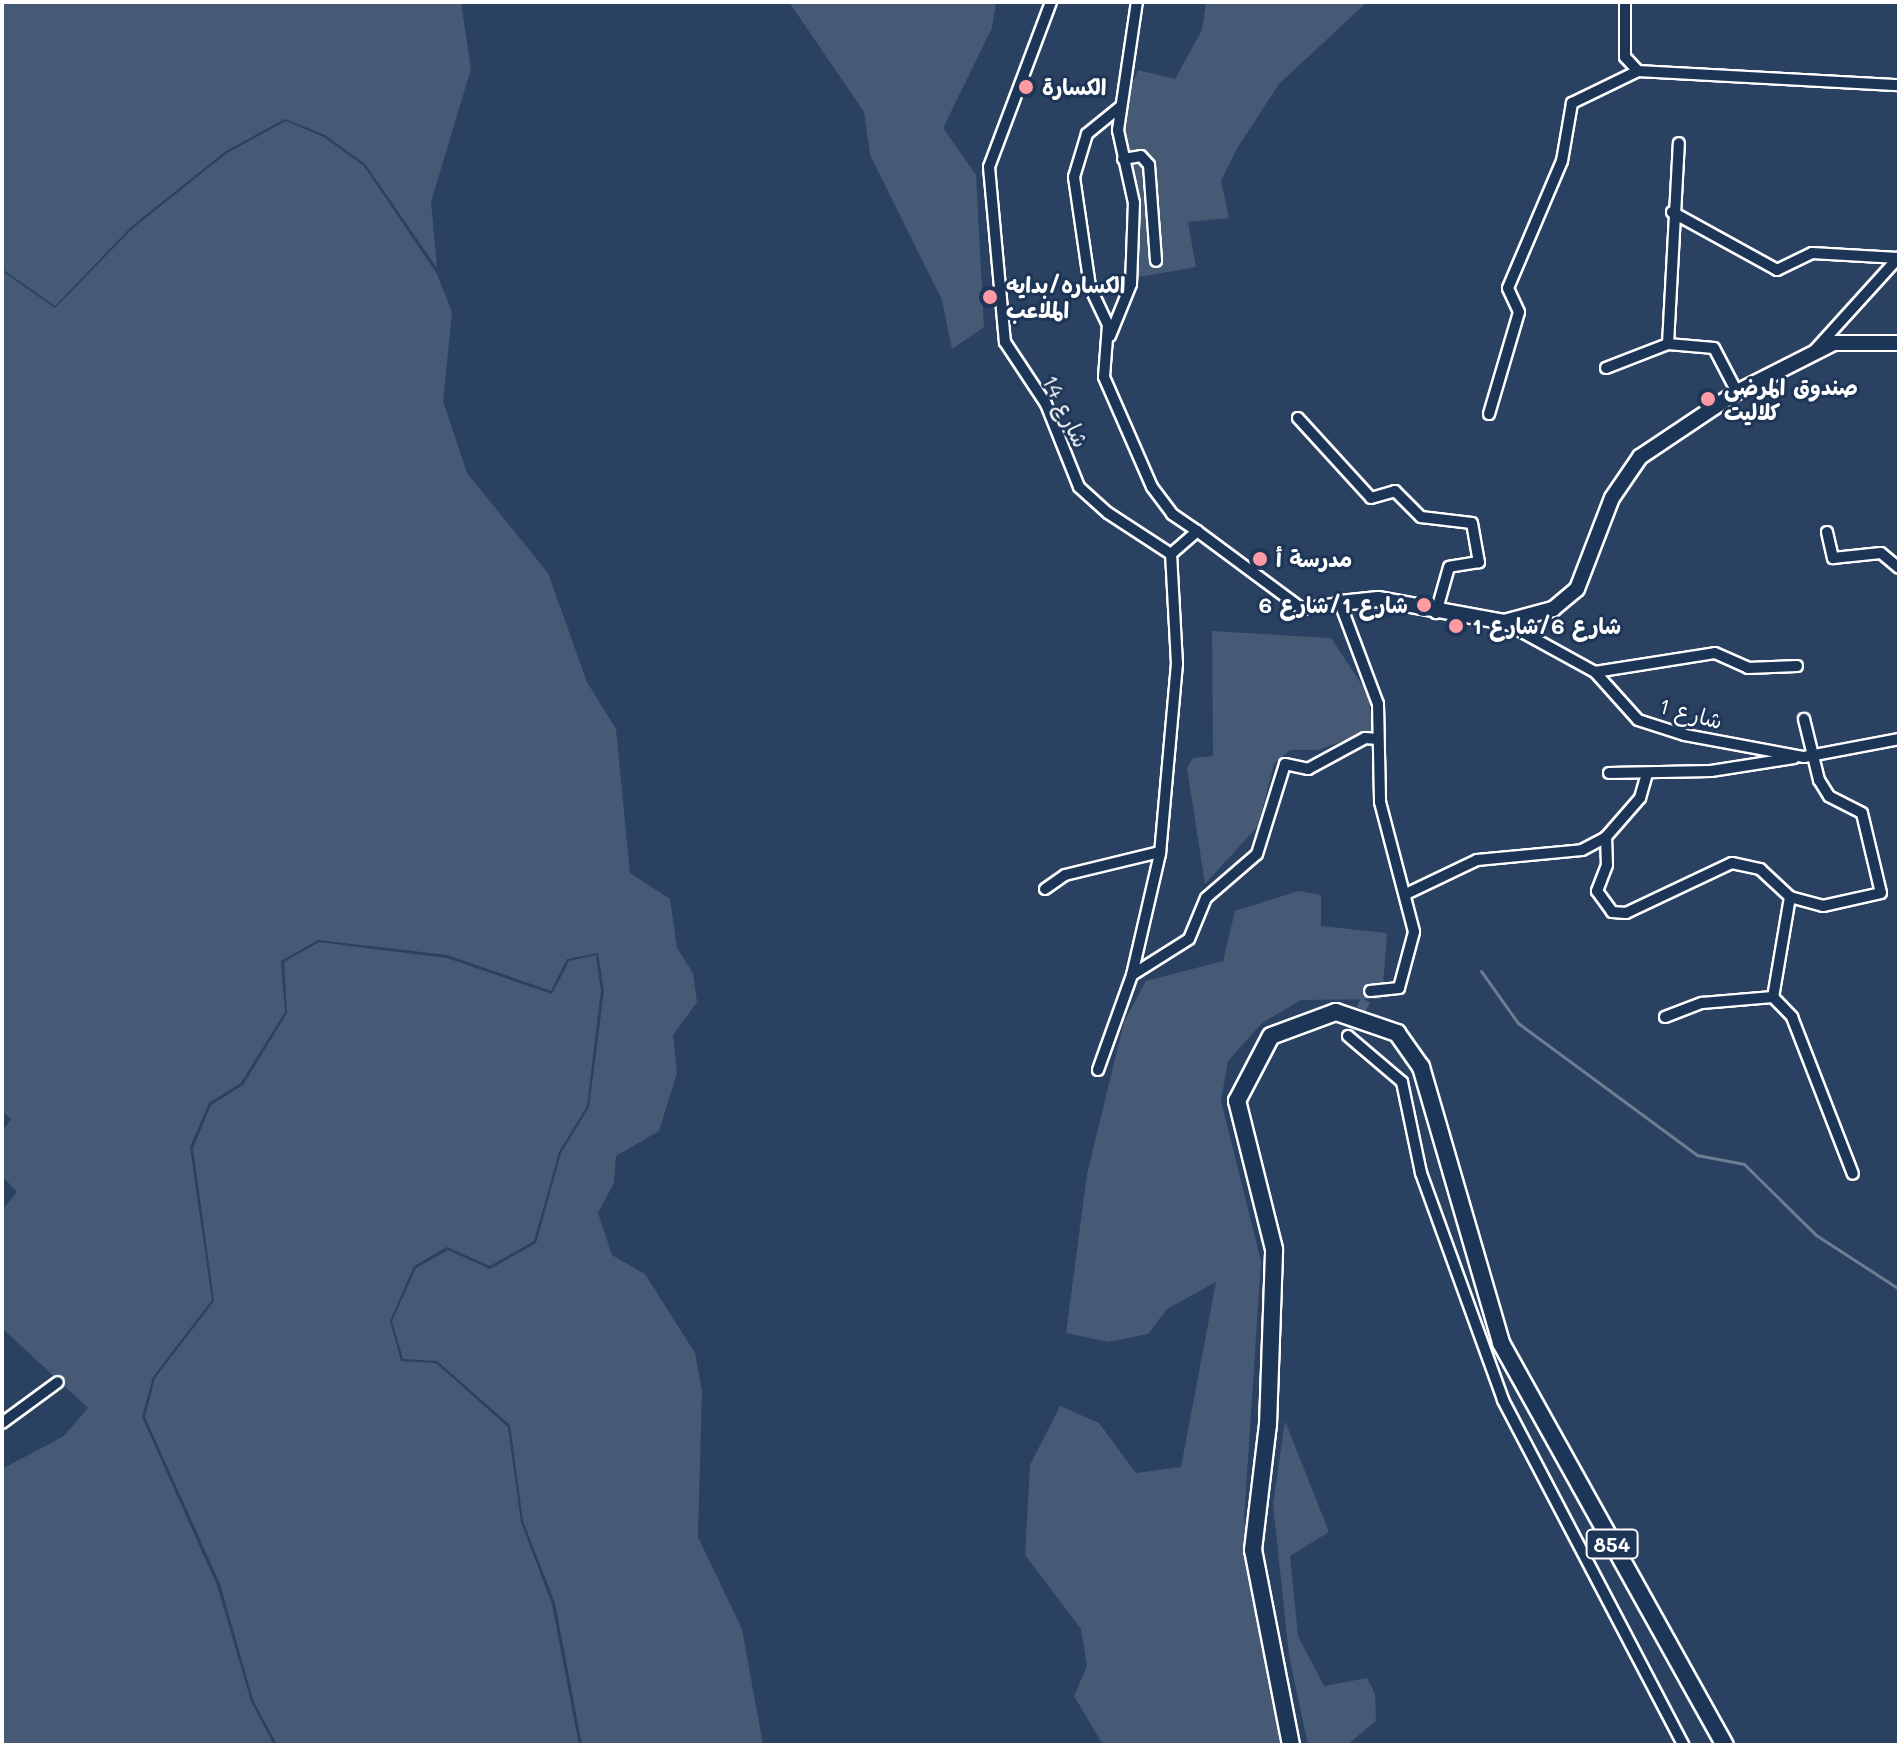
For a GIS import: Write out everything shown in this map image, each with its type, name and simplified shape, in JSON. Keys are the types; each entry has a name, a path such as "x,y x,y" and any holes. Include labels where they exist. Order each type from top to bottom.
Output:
{"main road":[{"name":"854","path":"1291,1745 1253,1550 1268,1425 1274,1249 1237,1101 1271,1036 1336,1012 1397,1033 1421,1067 1501,1343 1725,1745"}],"street":[{"name":"شارع 14","path":"1051,2 989,167 1005,342 1046,404 1079,487 1171,554"},
{"path":"1137,2 1120,107 1123,159 1134,203 1131,284 1108,341 1104,377 1140,462 1172,514 1302,609 1378,599 1436,613 1504,622 1553,609 1577,589 1612,498 1640,457 1737,392 1834,343 1899,343"},
{"path":"1625,2 1625,57 1638,71"},
{"path":"1489,414 1519,312 1508,288 1562,161 1572,103 1638,71 1899,85"},
{"path":"1108,341 1090,287 1074,177 1087,134 1120,107"},
{"path":"1668,344 1672,212 1679,143"},
{"path":"1123,159 1141,156 1149,165 1156,261"},
{"path":"1672,212 1777,270 1812,253 1898,258 1894,274 1839,317 1812,354"},
{"path":"1606,368 1668,344 1714,348 1737,392"},
{"path":"1298,418 1371,498 1395,491 1421,517 1472,523 1479,562 1449,567 1436,613"},
{"path":"1098,1070 1132,975 1160,852 1177,664 1171,554 1197,531"},
{"path":"1827,532 1833,558 1881,553 1899,568"},
{"path":"1340,603 1378,704 1380,802 1408,893 1414,932 1399,988 1370,991"},
{"name":"شارع 1","path":"1504,622 1595,672 1638,720 1809,756 1899,739"},
{"path":"1595,672 1715,653 1748,668 1797,666"},
{"path":"1606,837 1597,891 1612,912 1626,913 1732,863 1760,869 1790,897 1823,906 1881,893 1862,813 1829,796 1809,756 1804,719"},
{"path":"1132,975 1189,939 1206,898 1257,854 1285,764 1308,769 1365,738 1378,739"},
{"path":"1609,773 1647,773 1809,756"},
{"path":"1408,893 1477,860 1550,857 1606,837 1640,798 1647,773"},
{"path":"1045,889 1065,875 1160,852"},
{"path":"1773,997 1790,897"},
{"path":"1665,1017 1702,1003 1773,997"},
{"path":"1773,997 1792,1017 1853,1174"},
{"path":"1348,1036 1402,1082 1421,1173 1503,1400 1683,1745"},
{"path":"2,1423 58,1382"}],"shaded area":[{"path":"2,2 461,2 471,69 431,202 437,268 365,164 325,135 285,119 226,151 132,226 55,306 2,269"},
{"path":"789,2 996,2 992,28 943,128 976,175 984,327 952,349 942,300 870,155 864,112"},
{"path":"1206,2 1367,2 1279,84 1238,147 1221,181 1229,218 1188,222 1196,267 1139,277 1114,128 1138,70 1175,79 1202,30"},
{"path":"286,121 324,137 364,166 437,274 452,312 443,401 467,473 548,573 587,682 616,729 630,873 670,899 677,948 693,973 697,1002 673,1035 677,1073 659,1131 616,1156 614,1183 598,1213 612,1255 645,1274 695,1353 702,1391 698,1537 742,1629 763,1745 582,1745 555,1603 523,1521 510,1425 437,1361 403,1359 392,1321 416,1268 448,1250 490,1269 536,1243 561,1153 589,1107 604,991 598,953 567,959 551,991 447,955 318,940 281,961 285,1012 241,1083 209,1103 190,1147 212,1300 153,1377 142,1417 217,1585 251,1701 274,1745 2,1745 2,1469 64,1436 88,1408 2,1328 2,1210 17,1192 2,1176 2,1132 11,1119 2,1111 2,271 55,308 133,228 227,153"},
{"path":"1212,631 1331,638 1368,694 1373,730 1318,750 1290,750 1274,764 1258,826 1205,884 1187,768 1193,758 1213,756"},
{"path":"1298,891 1321,895 1321,926 1387,933 1382,999 1301,1000 1262,1023 1228,1061 1221,1101 1261,1261 1244,1520 1280,1745 1103,1745 1074,1696 1087,1666 1081,1629 1025,1555 1030,1465 1060,1406 1099,1423 1136,1473 1181,1467 1216,1282 1167,1309 1148,1334 1108,1342 1066,1333 1087,1174 1124,1022 1146,981 1223,961 1235,911"},
{"path":"319,942 447,958 552,994 569,961 596,955 601,991 587,1106 559,1152 534,1241 490,1266 447,1247 414,1266 390,1321 401,1361 436,1363 508,1427 521,1522 552,1604 579,1745 277,1745 253,1700 220,1584 145,1417 155,1378 214,1301 193,1148 211,1105 243,1085 287,1013 284,962"},
{"path":"1285,1421 1329,1532 1290,1556 1298,1636 1324,1686 1367,1678 1375,1694 1376,1721 1347,1745 1308,1745 1289,1656 1273,1504"}],"waterway":[{"path":"1481,971 1518,1023 1697,1155 1744,1164 1816,1235 1899,1289"}],"tunnel":[{"path":"1348,1036 1370,991"}],"place":[{"name":"الكسارة","path":"1026,87"},
{"name":"الكساره/بدايه الملاعب","path":"990,297"},
{"name":"صندوق المرضى كلاليت","path":"1708,399"},
{"name":"مدرسة أ","path":"1260,559"},
{"name":"شارع 1/شارع 6","path":"1424,605"},
{"name":"شارع 6/شارع 1","path":"1456,626"}]}
